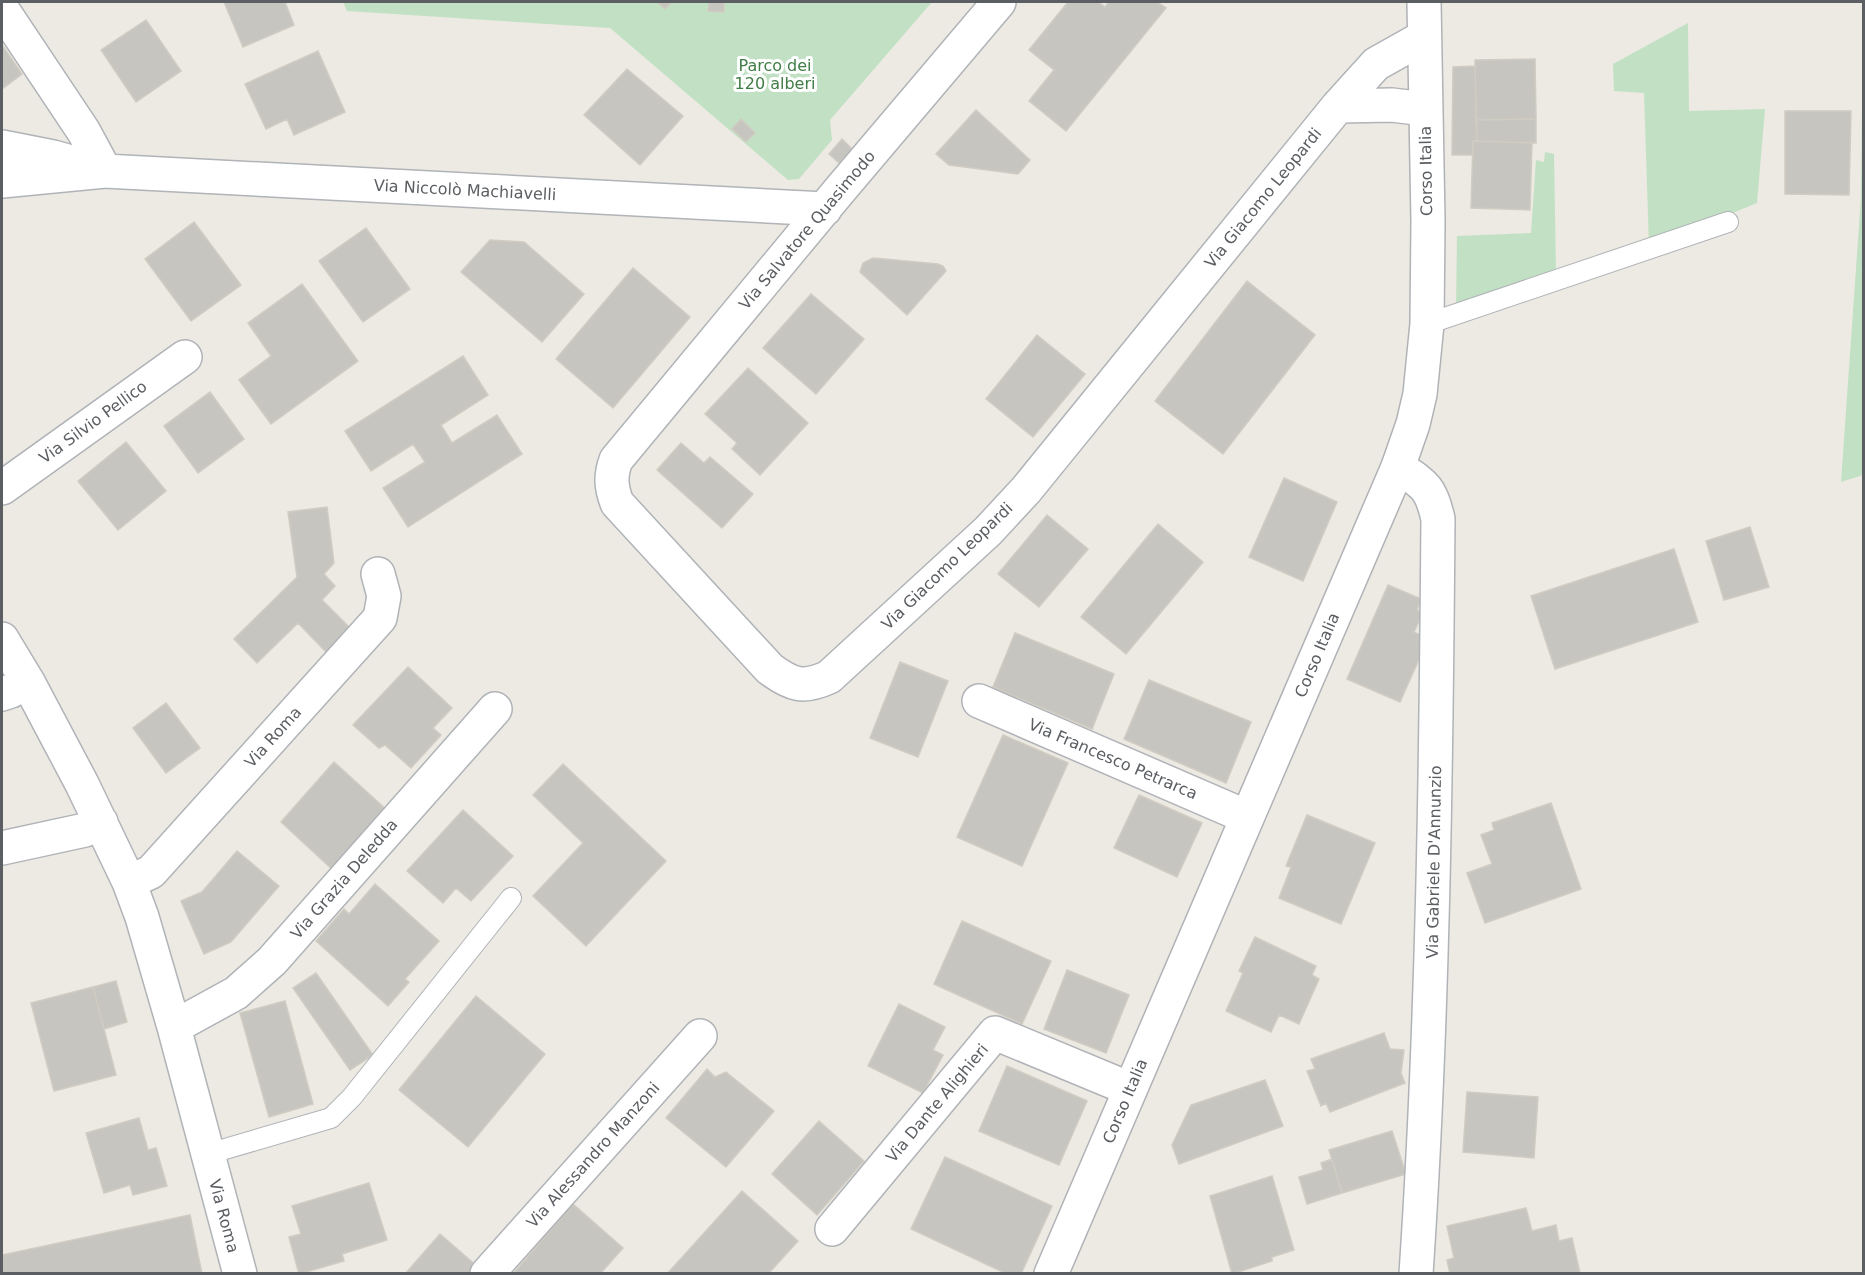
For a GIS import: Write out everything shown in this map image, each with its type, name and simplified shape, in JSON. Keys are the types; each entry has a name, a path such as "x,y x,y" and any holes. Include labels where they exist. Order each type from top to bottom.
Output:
{"street":[{"name":"Via Salvatore Quasimodo","path":"616,460 999,2"},
{"name":"Corso Italia","path":"1051,1274 1398,467 1413,423 1420,393 1426,324 1428,221 1424,2"},
{"path":"2,9 84,132 105,171"},
{"name":"Via Giacomo Leopardi","path":"616,460 611,474 611,487 617,503 770,669 784,680 802,685 815,683 828,677 988,531 1026,489 1338,106 1376,64 1424,37"},
{"path":"1338,106 1392,105 1425,109"},
{"name":"Via Niccolò Machiavelli","path":"2,147 53,156 105,171"},
{"name":"Via Niccolò Machiavelli","path":"2,182 105,171 825,209"},
{"name":"Via Silvio Pellico","path":"2,488 184,357"},
{"name":"Via Gabriele D'Annunzio","path":"1398,467 1423,484 1434,498 1438,519 1436,772 1430,1001 1416,1274"},
{"name":"Via Roma","path":"129,882 151,872 380,618 384,596 378,574"},
{"name":"Via Roma","path":"2,639 15,688 101,822 129,882 142,917 174,1027 240,1274"},
{"name":"Via Francesco Petrarca","path":"979,701 1247,817"},
{"name":"Via Grazia Deledda","path":"174,1027 236,993 272,961 495,709"},
{"path":"2,848 84,830 101,822"},
{"name":"Via Dante Alighieri","path":"832,1229 995,1033 1130,1089"},
{"name":"Via Alessandro Manzoni","path":"487,1274 700,1036"}],"lane":[{"path":"1426,324 1728,222"},
{"path":"208,1154 331,1118 351,1097 512,898"}],"green space":[{"name":"Parco dei 120 alberi","path":"343,2 932,2 830,120 832,140 799,179 788,180 610,28 347,11"},
{"path":"1688,23 1689,111 1765,109 1757,203 1649,247 1644,93 1614,91 1613,64"},
{"path":"1862,103 1863,475 1841,482 1861,197"},
{"path":"1545,152 1554,154 1556,272 1456,309 1457,236 1531,233 1536,160 1544,162"}],"building":[{"path":"224,2 285,2 294,25 243,47"},
{"path":"657,2 672,2 665,9"},
{"path":"709,2 724,2 724,12 708,11"},
{"path":"1068,2 1098,2 1105,7 1109,2 1157,2 1166,8 1066,131 1029,101 1054,70 1029,50"},
{"path":"146,20 181,71 136,102 101,50"},
{"path":"2,45 22,74 2,89"},
{"path":"318,51 345,112 294,135 287,119 266,129 245,84"},
{"path":"1535,59 1536,119 1476,120 1475,60"},
{"path":"1475,66 1477,141 1473,141 1473,155 1452,155 1453,67"},
{"path":"627,69 683,116 640,165 584,115"},
{"path":"976,110 1030,160 1018,174 949,165 936,154"},
{"path":"1785,111 1851,111 1849,195 1785,194"},
{"path":"741,119 755,133 746,142 732,129"},
{"path":"1536,119 1536,143 1477,141 1476,120"},
{"path":"842,139 852,149 839,163 829,154"},
{"path":"1473,141 1532,143 1530,210 1471,208"},
{"path":"194,222 241,285 191,321 145,259"},
{"path":"366,228 410,289 363,322 319,261"},
{"path":"490,240 524,242 584,294 542,342 461,272"},
{"path":"873,258 938,264 946,271 907,315 860,272 863,263"},
{"path":"633,268 690,317 613,408 556,359"},
{"path":"1247,281 1315,335 1223,454 1155,401"},
{"path":"302,284 358,361 271,424 239,380 271,356 248,323"},
{"path":"811,294 864,339 816,394 763,348"},
{"path":"1037,335 1085,374 1033,437 986,399"},
{"path":"463,356 488,395 441,425 452,443 497,415 522,454 408,527 383,488 425,462 413,444 371,471 345,431"},
{"path":"748,368 808,423 760,475 732,449 737,443 705,414"},
{"path":"210,392 244,439 198,473 164,426"},
{"path":"126,442 166,491 118,530 78,481"},
{"path":"681,443 704,463 710,457 753,494 722,528 657,470"},
{"path":"1284,478 1337,502 1303,581 1249,557"},
{"path":"327,507 334,563 324,574 335,586 322,600 350,628 326,652 298,623 257,663 234,639 297,577 288,512"},
{"path":"1047,515 1088,549 1039,607 998,574"},
{"path":"1158,524 1203,562 1126,654 1081,617"},
{"path":"1750,527 1769,587 1724,600 1706,541"},
{"path":"1674,549 1698,622 1555,669 1531,596"},
{"path":"1388,585 1421,599 1417,610 1423,613 1414,632 1428,639 1400,702 1347,679"},
{"path":"1015,633 1114,674 1092,729 993,687"},
{"path":"900,662 948,681 918,757 870,738"},
{"path":"408,667 452,708 433,728 441,735 411,768 385,745 379,748 353,725"},
{"path":"1149,680 1251,722 1226,783 1124,739"},
{"path":"166,703 200,748 166,773 133,728"},
{"path":"1003,735 1068,763 1022,866 957,837"},
{"path":"334,762 389,812 335,872 281,822"},
{"path":"563,764 666,861 586,946 533,896 583,843 533,795"},
{"path":"1139,795 1202,823 1177,877 1114,848"},
{"path":"1551,803 1581,889 1485,923 1467,873 1492,864 1481,835 1494,830 1492,823"},
{"path":"463,810 513,856 471,901 456,888 443,903 407,871"},
{"path":"1307,815 1375,843 1341,924 1279,898 1291,867 1286,866"},
{"path":"237,851 279,886 231,942 204,954 181,901 202,892"},
{"path":"375,884 439,941 405,979 409,982 388,1006 316,941 344,909 349,914"},
{"path":"962,921 1051,961 1022,1024 934,984"},
{"path":"1255,937 1316,966 1312,975 1319,979 1299,1024 1279,1015 1271,1032 1226,1011 1243,973 1239,971"},
{"path":"1067,970 1129,995 1106,1053 1044,1029"},
{"path":"316,973 373,1055 350,1070 293,988"},
{"path":"116,981 127,1022 104,1029 93,987"},
{"path":"93,987 116,1075 54,1091 31,1003"},
{"path":"476,996 545,1054 468,1147 399,1090"},
{"path":"285,1001 313,1104 269,1117 240,1013"},
{"path":"899,1004 945,1027 933,1050 943,1055 923,1093 868,1066"},
{"path":"1384,1033 1390,1049 1404,1050 1401,1073 1405,1083 1330,1112 1326,1103 1321,1106 1307,1071 1315,1069 1311,1059"},
{"path":"1007,1066 1087,1101 1059,1165 979,1131"},
{"path":"707,1069 715,1077 726,1072 774,1111 726,1167 666,1118"},
{"path":"1265,1080 1283,1126 1179,1164 1172,1145 1191,1105"},
{"path":"1467,1092 1538,1097 1534,1158 1463,1152"},
{"path":"139,1118 148,1150 156,1148 167,1186 133,1195 130,1185 104,1193 86,1133"},
{"path":"819,1121 864,1161 817,1215 772,1174"},
{"path":"1392,1131 1406,1174 1342,1193 1329,1150"},
{"path":"945,1157 1052,1206 1021,1274 1007,1274 911,1229"},
{"path":"1332,1159 1342,1193 1307,1204 1299,1177 1323,1170 1321,1163"},
{"path":"1272,1176 1294,1250 1272,1257 1272,1261 1232,1274 1210,1196"},
{"path":"369,1183 387,1240 342,1254 344,1261 299,1274 289,1237 301,1234 292,1206"},
{"path":"742,1191 798,1241 768,1274 667,1274"},
{"path":"573,1204 623,1248 600,1274 513,1274"},
{"path":"1526,1208 1532,1231 1556,1225 1559,1241 1572,1238 1580,1273 1450,1274 1447,1260 1454,1258 1447,1226"},
{"path":"190,1215 202,1274 2,1274 2,1255"},
{"path":"440,1234 478,1267 473,1274 405,1274"}]}
